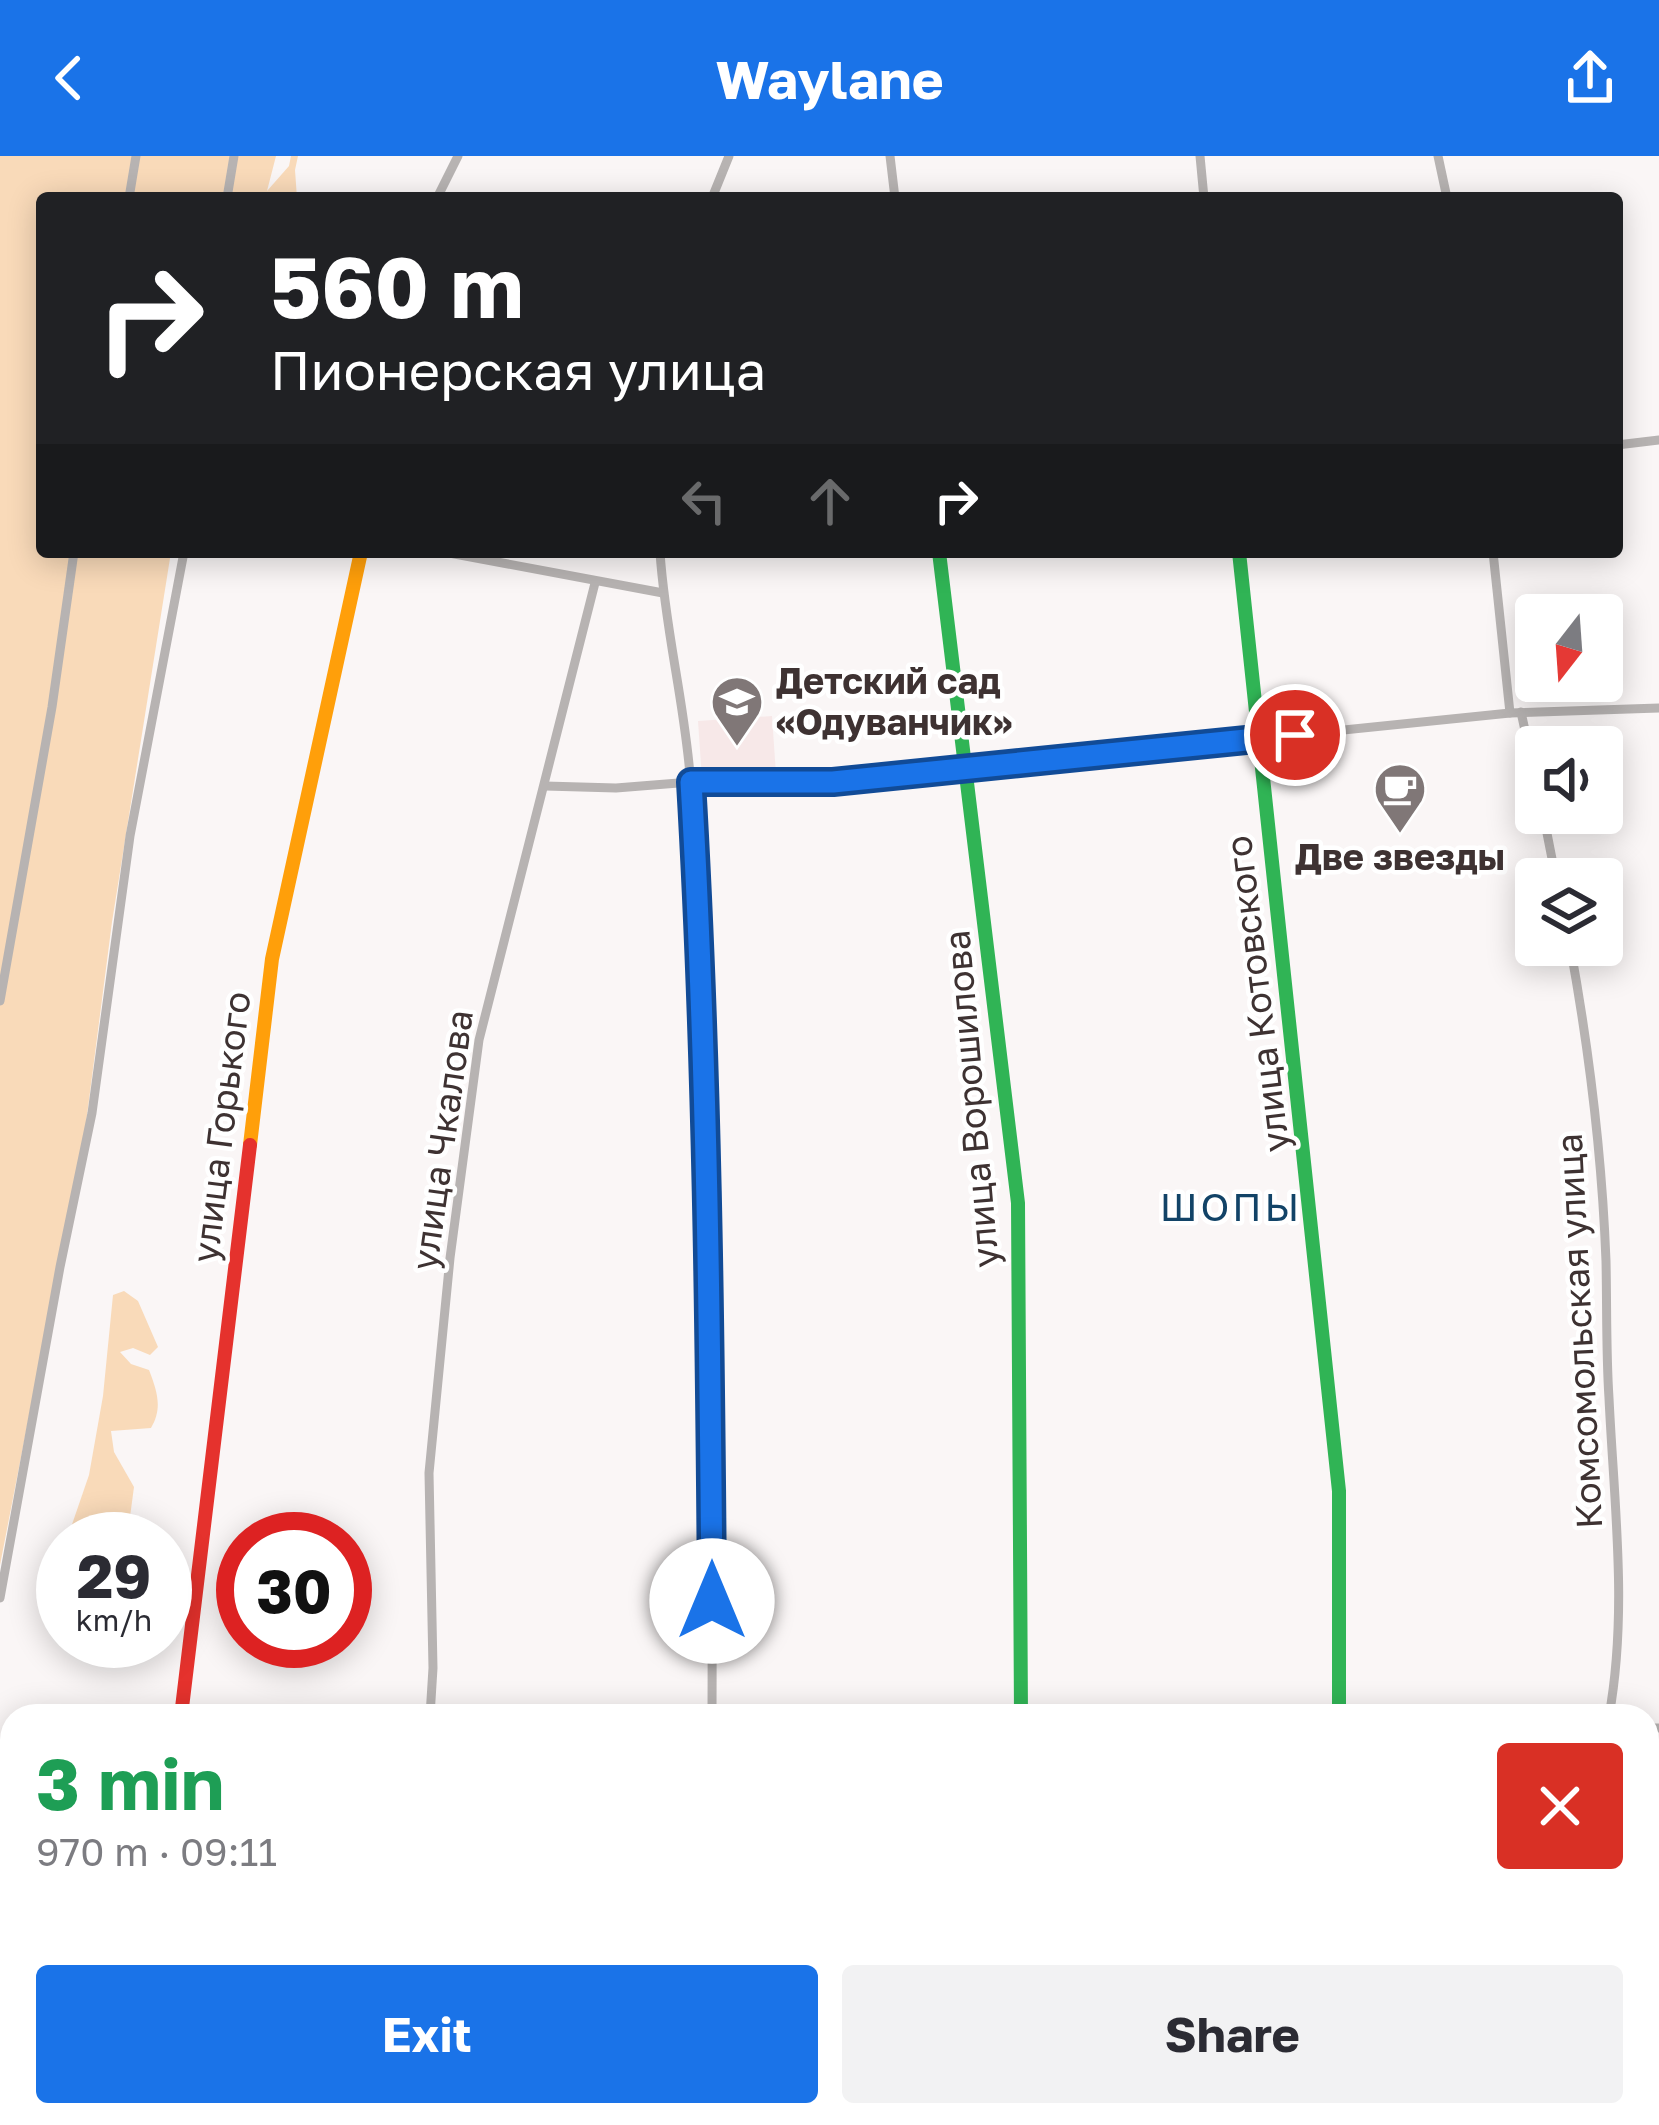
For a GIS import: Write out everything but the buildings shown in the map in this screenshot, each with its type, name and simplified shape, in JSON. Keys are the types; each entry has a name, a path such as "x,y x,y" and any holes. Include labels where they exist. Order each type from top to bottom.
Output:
{"street":[{"path":"130,192 136,156"},
{"path":"228,192 234,156"},
{"path":"440,192 458,156"},
{"path":"714,192 729,156"},
{"path":"890,156 894,192"},
{"path":"1200,156 1203,192"},
{"path":"1438,156 1446,192"},
{"path":"1623,444 1659,440"},
{"path":"0,1001 73,558"},
{"path":"0,1598 92,1112 123,880 183,558"},
{"name":"улица Горького","path":"182,1704 272,959 360,558"},
{"path":"474,558 663,593"},
{"path":"660,558 691,782 704,1014 712,1704"},
{"name":"улица Ворошилова","path":"940,558 1018,1203 1021,1704"},
{"name":"улица Котовского","path":"1240,558 1339,1491 1339,1704"},
{"path":"1494,558 1520,726"},
{"name":"улица Чкалова","path":"431,1704 429,1473 450,1258 479,1040 595,583"},
{"path":"545,785 616,788 691,782 833,782 1516,713 1659,708"},
{"name":"Комсомольская улица","path":"1574,966 1599,1150 1606,1259 1619,1588 1611,1704"}],"shaded area":[{"path":"0,156 276,156 267,191 289,166 291,156 298,156 297,192 36,192 36,558 170,558 112,922 86,1123 0,1565"},
{"name":"Детский сад «Одуванчик»","path":"772,716 776,774 702,779 698,721"},
{"path":"124,1291 138,1301 158,1347 150,1355 133,1348 120,1352 131,1364 149,1370 157,1413 151,1428 111,1431 114,1452 134,1487 131,1512 76,1512 89,1475 103,1396 113,1295"}],"traffic: fast":[{"path":"940,558 1018,1203 1021,1704"},
{"path":"1240,558 1339,1491 1339,1704"}],"traffic: slow":[{"path":"250,1145 272,959 360,558"}],"traffic: jam":[{"path":"182,1704 250,1145"}],"place":[{"name":"Детский сад «Одуванчик»","path":"737,748"},
{"name":"Две звезды","path":"1400,835"}],"district":[{"name":"ШОПЫ","path":"1231,1207"}],"route":[{"path":"712,1601 710,1237 691,782 833,782 1295,735"}]}
